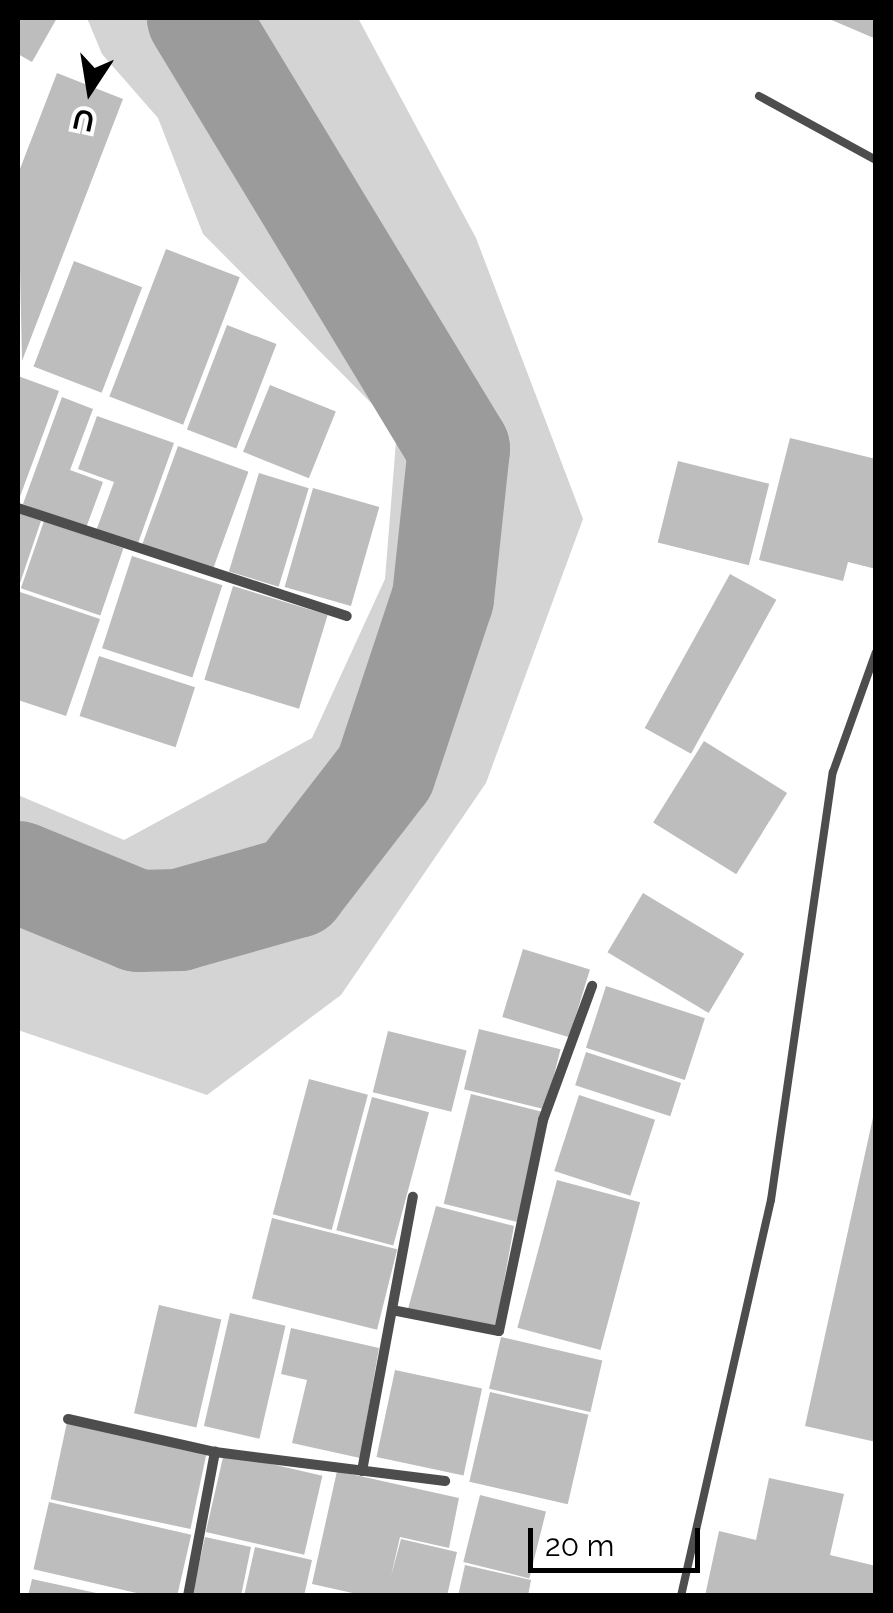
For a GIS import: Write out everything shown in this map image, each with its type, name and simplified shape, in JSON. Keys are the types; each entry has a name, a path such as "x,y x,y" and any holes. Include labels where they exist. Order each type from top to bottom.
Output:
{"street":[{"path":"18,508 347,616"},
{"path":"392,1310 498,1331 543,1120 592,986"},
{"path":"362,1470 414,1197"},
{"path":"68,1419 215,1452 445,1482"},
{"path":"188,1596 215,1452"}],"lane":[{"path":"759,96 876,160"},
{"path":"681,1596 771,1200 833,772 876,652"}],"shaded area":[{"path":"87,18 358,18 476,238 583,519 486,783 341,995 207,1095 18,1030 18,795 124,840 312,738 385,579 397,429 203,234 158,118 102,54"}],"building":[{"path":"18,18 57,18 32,62 18,54"},
{"path":"827,18 876,18 876,39"},
{"path":"57,73 123,99 22,361 18,174"},
{"path":"166,249 240,277 183,425 109,397"},
{"path":"74,261 142,287 102,393 34,366"},
{"path":"227,325 276,344 236,449 187,430"},
{"path":"18,376 59,391 18,502"},
{"path":"270,385 336,412 309,478 243,452"},
{"path":"62,397 93,409 70,470 103,482 86,528 23,504"},
{"path":"97,416 174,443 137,546 96,531 114,482 78,469"},
{"path":"790,438 876,459 876,569 848,562 843,581 759,560"},
{"path":"178,446 248,472 211,574 141,548"},
{"path":"678,461 769,484 749,565 658,543"},
{"path":"259,473 309,488 279,587 229,571"},
{"path":"313,488 379,507 351,606 285,587"},
{"path":"18,513 41,521 18,589"},
{"path":"44,521 123,548 100,615 21,588"},
{"path":"132,556 222,585 192,678 102,648"},
{"path":"730,574 776,600 691,754 645,728"},
{"path":"233,586 328,615 299,709 204,680"},
{"path":"20,592 100,619 66,716 18,700"},
{"path":"99,656 195,687 176,747 80,716"},
{"path":"704,741 787,793 736,874 653,822"},
{"path":"643,893 744,954 709,1013 607,952"},
{"path":"523,949 590,969 569,1037 502,1017"},
{"path":"606,986 705,1018 685,1080 586,1048"},
{"path":"479,1029 561,1049 546,1109 464,1089"},
{"path":"388,1031 467,1051 451,1112 373,1092"},
{"path":"586,1052 681,1083 670,1116 575,1085"},
{"path":"309,1079 368,1095 332,1230 273,1214"},
{"path":"471,1094 545,1112 517,1222 444,1204"},
{"path":"579,1095 655,1120 630,1196 554,1171"},
{"path":"372,1097 429,1112 393,1246 336,1230"},
{"path":"876,1113 876,1442 805,1426"},
{"path":"557,1180 640,1202 600,1350 517,1328"},
{"path":"436,1206 514,1226 496,1326 408,1309"},
{"path":"272,1218 397,1249 377,1330 252,1299"},
{"path":"159,1305 221,1319 196,1428 134,1413"},
{"path":"230,1313 286,1326 259,1439 204,1426"},
{"path":"291,1328 379,1348 360,1458 292,1443 307,1380 281,1374"},
{"path":"501,1337 602,1360 590,1412 489,1389"},
{"path":"395,1370 482,1389 464,1476 376,1457"},
{"path":"490,1392 588,1415 568,1504 469,1482"},
{"path":"67,1422 207,1452 190,1529 51,1499"},
{"path":"224,1453 322,1476 304,1555 206,1532"},
{"path":"337,1471 459,1498 449,1548 400,1537 391,1576 401,1539 457,1552 447,1596 366,1596 312,1584"},
{"path":"769,1478 844,1494 830,1555 876,1566 876,1596 705,1596 719,1531 756,1540"},
{"path":"480,1495 546,1511 529,1578 463,1562"},
{"path":"49,1502 191,1535 177,1596 149,1596 33,1569"},
{"path":"205,1537 251,1547 241,1596 192,1596"},
{"path":"255,1547 312,1560 304,1596 244,1596"},
{"path":"465,1565 531,1580 528,1596 458,1596"},
{"path":"32,1579 101,1594 101,1596 28,1596"}],"waterway":[{"path":"18,872 138,921 179,920 296,887 385,772 443,598 459,449 198,18"}]}
